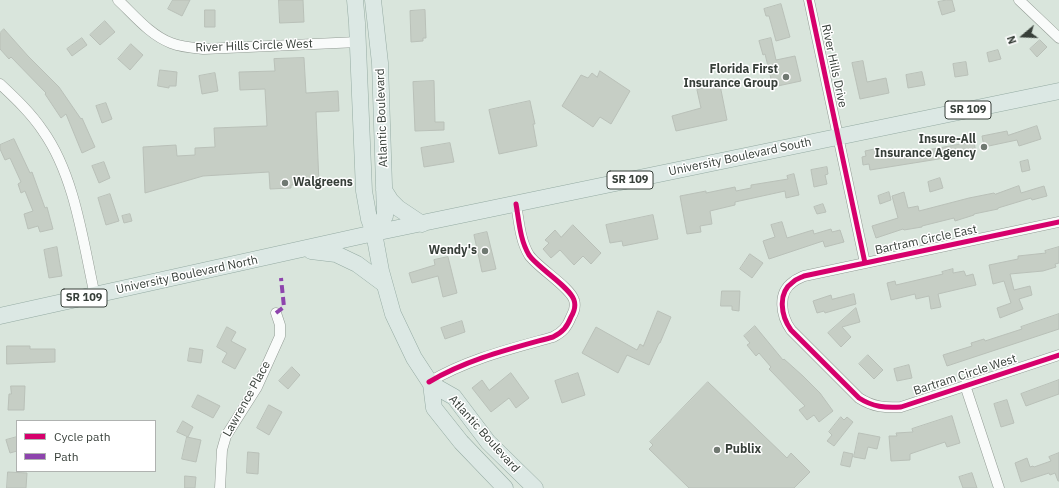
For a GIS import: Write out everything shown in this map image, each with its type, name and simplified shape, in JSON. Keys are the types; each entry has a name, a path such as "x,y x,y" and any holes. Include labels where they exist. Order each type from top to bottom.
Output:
{"main road":[{"name":"Atlantic Boulevard","path":"355,0 364,191 384,284 394,314 414,358 430,383 434,408 465,447 504,488"},
{"name":"Atlantic Boulevard","path":"373,0 380,63 385,216 374,233"},
{"name":"University Boulevard South","path":"374,233 1059,91"},
{"path":"384,190 394,205 422,224"},
{"name":"University Boulevard North","path":"0,316 374,233"},
{"path":"304,249 336,254 357,264 384,284"},
{"name":"Atlantic Boulevard","path":"430,383 454,397 468,418 488,442 535,488"}],"street":[{"name":"River Hills Circle West","path":"118,0 143,25 158,37 171,43 188,47 204,49 358,42"},
{"name":"River Hills Drive","path":"809,0 865,263"},
{"path":"1019,0 1059,38"},
{"path":"0,84 28,111 44,131 56,151 65,172 72,195 95,296"},
{"path":"430,383 448,371 472,360 553,337 561,333 566,328 574,313 574,299 569,292 535,262 529,254 521,233 516,204"},
{"name":"Bartram Circle East","path":"877,406 859,398 791,330 785,322 783,313 783,298 786,288 793,281 804,276 1059,222"},
{"name":"Lawrence Place","path":"220,488 220,470 226,436 257,387 280,336 280,325 276,313"},
{"name":"Bartram Circle West","path":"877,406 888,408 901,407 1059,355"},
{"path":"965,385 998,488"}],"building":[{"path":"173,0 190,0 182,16 168,9"},
{"path":"279,0 303,0 304,22 280,23"},
{"path":"952,0 955,11 942,15 938,2"},
{"path":"781,4 790,37 776,41 769,16 766,16 764,9"},
{"path":"205,10 215,10 215,27 205,27"},
{"path":"425,10 426,38 423,38 423,41 411,42 410,11"},
{"path":"105,21 115,32 100,45 90,35"},
{"path":"4,29 59,87 81,119 82,118 95,147 82,153 66,114 61,118 45,94 46,93 11,57 9,59 0,49 0,33"},
{"path":"82,38 87,45 72,56 67,49"},
{"path":"771,38 776,60 795,56 801,81 773,87 765,54 763,55 759,41"},
{"path":"1040,40 1047,47 1037,57 1030,49"},
{"path":"131,44 143,55 130,70 118,59"},
{"path":"998,50 1001,59 989,62 987,53"},
{"path":"304,58 306,93 338,91 339,111 316,112 319,183 291,185 291,188 270,189 269,172 203,176 145,193 143,147 176,145 177,156 195,155 195,148 215,147 214,128 267,126 265,89 240,90 239,72 275,71 274,59"},
{"path":"863,61 867,82 886,78 889,93 860,99 852,63"},
{"path":"966,62 968,75 955,77 953,64"},
{"path":"160,70 177,72 176,86 169,86 169,88 158,86"},
{"path":"600,71 630,91 611,124 600,117 593,127 562,106 581,75 588,78 592,73 597,77"},
{"path":"922,72 925,85 908,88 906,75"},
{"path":"215,73 218,91 202,94 199,76"},
{"path":"434,81 435,122 444,122 444,130 415,131 413,82"},
{"path":"720,85 727,120 676,131 672,116 701,108 697,90"},
{"path":"530,101 535,124 533,124 537,146 499,154 489,110"},
{"path":"106,103 112,119 102,123 96,106"},
{"path":"1037,126 1041,139 1019,146 1017,140 984,147 982,136 1007,131 1008,135"},
{"path":"14,139 30,173 32,172 45,208 47,207 53,229 40,232 38,226 28,229 24,214 33,211 25,191 21,193 18,184 21,182 10,158 5,160 0,149 0,145"},
{"path":"974,142 976,153 870,170 869,164 863,165 862,157 866,156 865,151 879,148 880,154 886,153 886,155"},
{"path":"450,143 454,162 424,167 421,148"},
{"path":"1028,160 1030,170 1022,172 1020,162"},
{"path":"104,162 110,178 99,183 92,166"},
{"path":"827,167 828,174 825,175 827,184 814,187 811,170"},
{"path":"794,174 799,195 786,198 785,191 735,202 735,205 710,211 712,224 700,226 701,232 687,234 680,196 706,191 706,193 735,187 736,191 751,188 751,185 788,179 787,176"},
{"path":"940,178 943,188 930,192 928,182"},
{"path":"1019,186 1021,193 1044,186 1047,196 1032,200 1031,198 955,221 954,218 922,227 903,229 876,238 872,226 898,218 892,196 904,192 908,208 918,206 919,211 969,198 995,194"},
{"path":"889,192 891,200 880,204 878,196"},
{"path":"110,194 119,221 106,225 98,198"},
{"path":"823,204 826,212 817,214 814,207"},
{"path":"130,214 132,221 124,223 122,216"},
{"path":"653,215 658,239 623,246 622,241 610,243 606,225"},
{"path":"782,222 787,238 813,230 814,234 831,229 832,232 840,230 844,242 825,247 823,241 769,259 763,241 775,237 771,225"},
{"path":"573,225 601,253 591,264 583,256 574,265 560,250 551,258 543,249 549,243 545,240 555,230 561,237"},
{"path":"487,232 496,269 482,272 474,235"},
{"path":"57,247 62,276 49,278 44,250"},
{"path":"1059,247 1059,263 1055,264 1056,267 1043,271 1010,274 1014,290 1030,286 1032,295 1019,299 1023,309 1000,318 997,308 1011,303 1004,281 993,284 989,265 1018,259 1018,256 1046,253 1045,251"},
{"path":"750,254 763,263 752,278 740,269"},
{"path":"448,257 457,293 443,297 438,276 412,283 409,273 435,265 434,260"},
{"path":"953,269 953,273 964,271 966,276 973,274 976,285 938,294 941,307 931,309 929,296 916,299 915,294 891,300 887,283 895,281 896,285 943,274 942,272"},
{"path":"722,291 740,291 739,311 732,310 732,306 721,306"},
{"path":"854,294 856,304 825,313 824,311 817,313 813,301 831,295 832,299"},
{"path":"856,308 860,322 842,327 851,337 841,347 828,333"},
{"path":"658,311 671,317 649,365 627,355 618,373 582,353 596,327 637,350 640,344 643,346"},
{"path":"1059,314 1059,329 947,366 943,355 972,346 971,343 984,339 985,341 1022,329 1021,327"},
{"path":"462,321 465,332 445,339 441,328"},
{"path":"755,326 783,360 784,359 820,393 833,411 819,422 814,415 807,420 799,410 805,406 769,369 771,367 759,353 756,356 747,345 750,343 744,336"},
{"path":"227,327 236,332 231,341 246,349 235,369 222,362 227,353 217,347"},
{"path":"7,346 30,346 30,349 55,349 55,362 7,364"},
{"path":"190,348 203,350 201,363 188,361"},
{"path":"868,355 883,370 874,379 859,364"},
{"path":"909,365 912,378 897,381 894,369"},
{"path":"292,367 300,375 288,389 279,381"},
{"path":"511,373 529,398 516,408 509,398 491,412 472,388 482,380 489,390"},
{"path":"578,373 585,395 562,403 555,381"},
{"path":"1059,380 1059,394 1026,406 1021,394"},
{"path":"708,382 787,458 791,453 810,472 794,488 689,488 649,449 653,445 650,442"},
{"path":"11,386 25,386 24,410 8,410"},
{"path":"198,395 220,406 213,418 192,407"},
{"path":"1007,400 1014,423 1001,427 994,404"},
{"path":"269,405 282,412 269,435 257,428"},
{"path":"952,416 960,443 947,447 945,442 910,454 910,460 891,461 889,436 897,436 896,433 913,432 912,429"},
{"path":"841,417 844,420 847,417 853,422 834,446 827,441 832,435 829,432"},
{"path":"183,421 193,427 188,437 177,432"},
{"path":"859,433 880,437 877,449 868,447 865,459 854,457"},
{"path":"16,437 16,451 10,453 6,440"},
{"path":"187,437 201,440 196,462 182,459"},
{"path":"248,452 259,453 258,474 247,473"},
{"path":"844,452 853,454 850,467 841,465"},
{"path":"1059,453 1059,481 1055,473 1050,475 1049,473 1021,482 1015,463 1027,458 1030,467 1034,467 1051,461 1049,457"},
{"path":"8,472 27,473 26,488 7,488"},
{"path":"972,473 977,488 963,488 959,477"},
{"path":"185,476 196,477 195,488 185,488"}],"marked path":[{"path":"276,313 284,307 281,278"}],"cycle path":[{"path":"809,0 865,263"},
{"path":"429,382 474,361 505,350 553,337 562,331 573,313 575,304 567,289 539,266 529,255 522,237 516,204"},
{"path":"1059,222 804,276 795,280 788,287 785,292 782,305 785,318 791,330 859,398 879,406 901,407 1059,355"}],"place":[{"name":"Florida First Insurance Group","path":"786,77"},
{"name":"Insure-All Insurance Agency","path":"984,147"},
{"name":"Walgreens","path":"285,183"},
{"name":"Wendy's","path":"485,251"},
{"name":"Publix","path":"717,450"}]}
